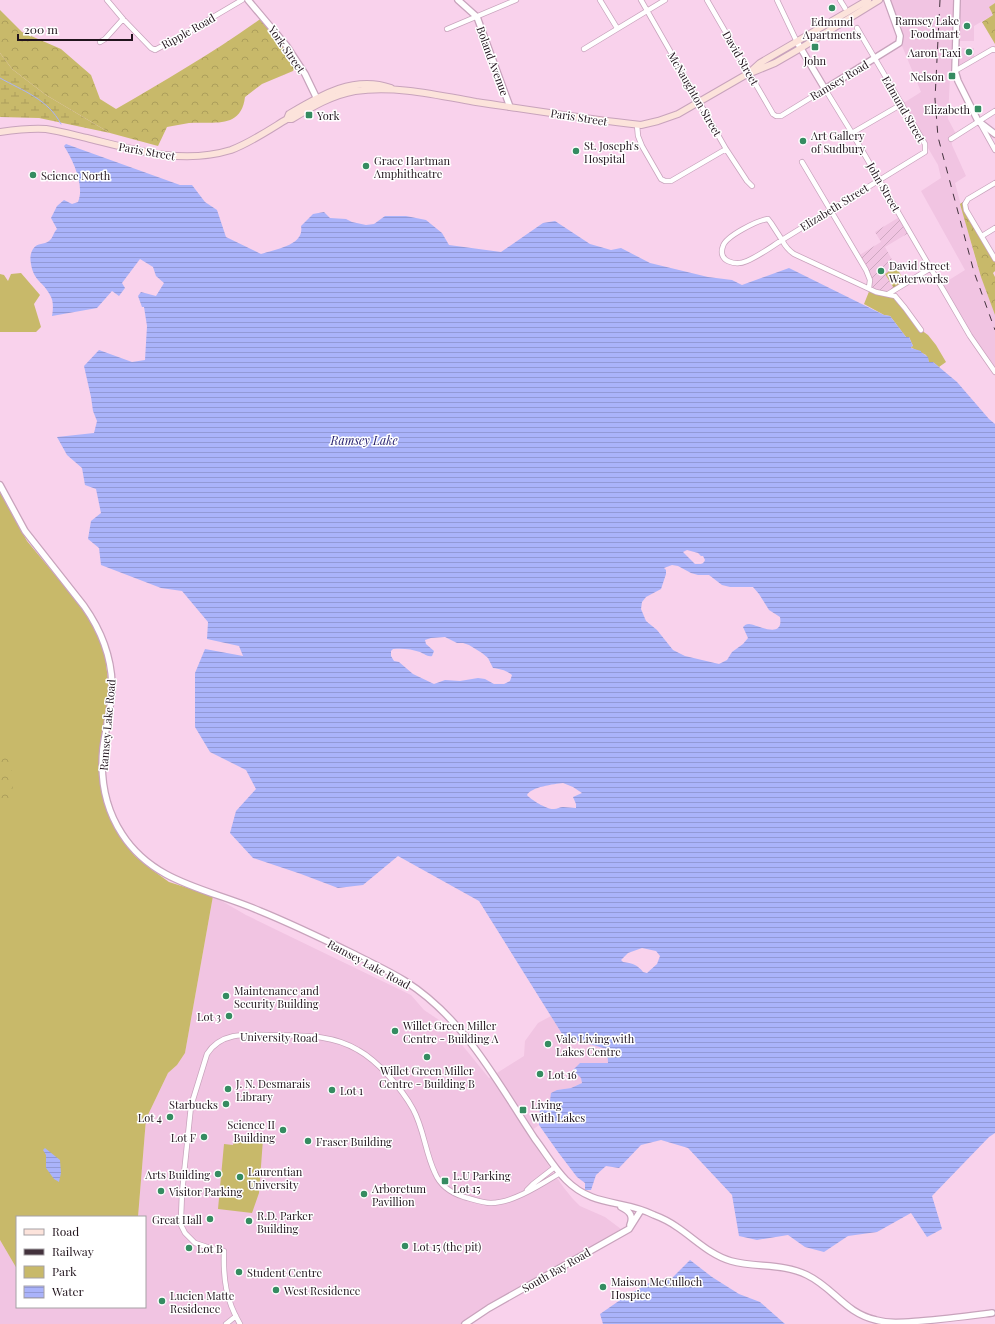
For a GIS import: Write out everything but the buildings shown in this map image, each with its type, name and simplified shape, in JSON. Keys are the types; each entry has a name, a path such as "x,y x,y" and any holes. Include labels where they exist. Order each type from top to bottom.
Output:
{"main road":[{"name":"Paris Street","path":"750,73 760,63 868,0"},
{"name":"Paris Street","path":"0,132 45,129 140,151 183,157 200,156 232,149 287,119 289,114 318,100 338,88 362,83 376,84 397,90 641,125 678,114 750,73 801,48 879,0"}],"street":[{"path":"100,42 105,39 123,19 107,0"},
{"name":"Ripple Road","path":"123,19 151,48 155,50 242,0"},
{"name":"York Street","path":"248,0 286,44 305,74 318,100"},
{"name":"Boland Avenue","path":"458,0 477,17 510,107"},
{"path":"447,29 516,0"},
{"path":"600,0 617,28"},
{"name":"McNaughton Street","path":"641,0 726,148 747,181 752,186"},
{"path":"584,49 665,0"},
{"name":"David Street","path":"707,0 773,114 776,116"},
{"name":"John Street","path":"777,0 797,42 852,133 970,336 995,372"},
{"path":"840,0 845,8"},
{"name":"Ramsey Road","path":"776,116 781,116 828,86 897,46 900,36 887,0"},
{"path":"957,0 955,71 978,121 995,150"},
{"name":"Edmund Street","path":"857,28 925,144 926,150"},
{"path":"955,71 993,49 995,50"},
{"path":"852,133 902,104"},
{"path":"950,139 995,112"},
{"path":"978,121 995,134"},
{"path":"637,125 638,136 642,146 661,179 665,182 670,181 726,148"},
{"name":"Elizabeth Street","path":"782,240 770,220 765,219 729,237 723,245 723,255 728,262 735,264 747,261 782,240 879,179 923,154 926,150"},
{"path":"802,162 868,275 870,280 869,288"},
{"path":"995,183 968,199 965,204 966,210 995,259"},
{"path":"982,236 995,228"},
{"path":"782,240 788,249 794,254 882,294 893,296 898,300 921,330"},
{"path":"888,294 931,268"},
{"name":"Ramsey Lake Road","path":"0,485 25,532 84,606 104,640 110,665 112,686 110,712 103,748 103,782 107,802 122,834 147,862 171,878 257,909 384,969 412,986 435,1003 465,1035 504,1090 514,1108 555,1167 576,1189 589,1197 650,1212 675,1225 712,1253 724,1259 743,1264 782,1267 808,1275 822,1284 853,1311 879,1321 897,1322 955,1318 994,1313"},
{"name":"University Road","path":"240,1324 225,1289 224,1251 195,1243 185,1233 181,1218 182,1193 191,1106 207,1054 210,1049 230,1036 243,1034 305,1036 344,1042 359,1050 377,1065 404,1094 414,1111 434,1172 440,1182 455,1194 490,1203 503,1202 536,1188 560,1173"},
{"name":"University Road","path":"526,1192 533,1184 555,1167"},
{"path":"618,1204 630,1214 632,1220 630,1227"},
{"name":"South Bay Road","path":"465,1324 489,1308 630,1227 641,1210"},
{"path":"226,1324 236,1316"}],"shaded area":[{"path":"887,0 995,0 995,3 989,7 993,15 974,26 974,41 959,41 959,48 974,48 974,58 950,75 948,119 956,134 951,137 952,145 966,176 955,183 976,261 995,315 995,372 976,344 941,285 965,270 921,191 941,178 938,165 902,104 921,92 900,41"},
{"path":"901,216 910,232 885,247 896,267 885,274 895,290 888,294 869,288 870,283 858,256 881,242 875,232"},
{"name":"Laurentian University","path":"213,896 246,915 411,995 424,1010 445,1024 489,1078 524,1056 525,1041 538,1023 551,1016 564,1037 607,1049 608,1063 580,1064 582,1083 571,1088 557,1090 539,1116 539,1125 527,1134 573,1199 580,1206 605,1217 621,1229 585,1251 498,1299 461,1324 0,1324 0,1240 16,1267 16,1308 146,1308 146,1216 138,1216 146,1119 168,1073 177,1065 185,1053"}],"green space":[{"path":"995,3 995,44 982,22 993,15 989,7"},
{"path":"0,10 22,32 61,49 91,75 100,99 116,109 209,53 263,17 297,62 293,71 262,84 245,97 238,115 232,119 216,123 189,123 167,127 158,146 110,133 46,95 12,69 0,53"},
{"path":"0,53 12,69 46,95 110,133 39,118 0,117"},
{"path":"963,202 995,259 995,271 993,273 995,277 995,315 981,277 960,204"},
{"path":"896,267 906,283 895,290 885,274"},
{"path":"21,273 40,295 34,304 41,327 36,332 0,332 0,274 4,275 8,281 11,274"},
{"path":"870,289 893,295 921,330 928,335 936,345 946,362 939,367 933,362 929,362 926,355 910,347 913,346 909,337 906,337 890,316 884,315 864,304"},
{"path":"0,492 27,541 70,593 93,624 104,647 108,680 108,697 101,745 99,774 104,796 118,834 135,856 169,882 213,896 185,1053 177,1065 168,1073 146,1119 138,1216 16,1216 16,1267 0,1240"},
{"path":"0,748 8,757 12,770 13,796 8,801 1,802"},
{"path":"235,1136 253,1136 263,1139 259,1193 252,1213 218,1209 224,1144 233,1145"}],"water":[{"name":"Ramsey Lake","path":"66,144 180,185 192,185 205,202 217,210 226,237 261,254 294,242 299,238 301,226 313,214 324,212 330,218 346,219 366,225 374,224 385,216 406,216 426,220 442,233 449,245 501,252 543,223 555,221 590,244 611,250 621,248 650,263 708,277 732,280 742,285 789,268 884,315 890,316 906,337 909,337 913,346 911,348 921,351 928,357 929,362 933,362 957,382 995,424 995,1133 989,1137 932,1196 942,1229 927,1237 911,1213 877,1232 848,1236 824,1252 805,1247 788,1235 757,1240 739,1236 732,1195 688,1148 661,1140 641,1145 619,1168 606,1166 596,1175 591,1190 585,1190 585,1183 577,1177 539,1125 540,1105 550,1101 551,1093 557,1090 571,1088 582,1083 581,1078 573,1070 580,1063 608,1063 607,1049 564,1037 479,901 398,856 363,885 338,888 253,858 230,833 236,811 256,789 246,770 210,752 195,727 195,673 205,649 243,656 239,646 207,639 208,622 182,591 161,588 101,565 99,548 88,539 91,521 101,513 96,489 85,485 82,468 67,455 57,437 94,433 97,421 93,411 84,366 99,350 132,362 145,360 147,326 144,307 142,307 138,296 141,292 156,296 164,283 156,276 153,267 140,259 122,283 125,288 119,296 112,291 97,308 52,316 53,306 51,297 36,278 32,270 30,256 35,247 49,241 57,229 51,218 57,206 64,200 72,204 78,202 80,196 77,173 64,146","holes":["687,550 698,553 703,556 705,560 700,564 695,564 683,552","672,565 678,566 691,573 698,575 709,575 722,585 730,587 753,587 769,610 780,617 780,624 778,628 769,630 749,624 746,625 743,627 748,638 743,644 732,652 727,660 719,664 685,656 673,650 657,630 646,621 641,609 642,602 646,597 661,589 666,574 666,570 664,568","445,637 457,643 469,645 488,658 493,668 501,669 512,675 510,681 504,684 494,684 485,679 478,678 460,681 445,680 434,684 413,674 399,662 394,661 391,656 391,651 393,649 414,650 427,656 432,656 434,651 426,644 425,640","563,783 582,793 573,797 576,808 563,807 551,809 540,804 527,795 533,790","642,948 656,951 660,956 657,964 647,973 643,972 634,965 621,960 628,953"]},
{"path":"45,1148 60,1160 61,1173 59,1182 54,1179 46,1168 46,1155 43,1150"},
{"path":"690,1260 712,1277 739,1294 760,1302 785,1324 603,1324 600,1314 626,1296 649,1283 671,1279"}],"waterway":[{"path":"0,78 34,96 42,102 56,115 61,124"}],"railway":[{"path":"940,0 935,99 938,137 974,272 995,330"}],"place":[{"name":"Edmund Apartments","path":"832,8"},
{"name":"Ramsey Lake Foodmart","path":"967,26"},
{"name":"John","path":"815,47"},
{"name":"Aaron Taxi","path":"969,52"},
{"name":"Nelson","path":"952,76"},
{"name":"Elizabeth","path":"978,109"},
{"name":"York","path":"309,115"},
{"name":"Art Gallery of Sudbury","path":"803,141"},
{"name":"St. Joseph's Hospital","path":"576,151"},
{"name":"Grace Hartman Amphitheatre","path":"366,166"},
{"name":"Science North","path":"33,175"},
{"name":"David Street Waterworks","path":"881,271"},
{"name":"Maintenance and Security Building","path":"226,996"},
{"name":"Lot 3","path":"229,1016"},
{"name":"Willet Green Miller Centre - Building A","path":"395,1031"},
{"name":"Vale Living with Lakes Centre","path":"548,1044"},
{"name":"Willet Green Miller Centre - Building B","path":"427,1057"},
{"name":"Lot 16","path":"540,1074"},
{"name":"J. N. Desmarais Library","path":"228,1089"},
{"name":"Lot 1","path":"332,1090"},
{"name":"Starbucks","path":"226,1104"},
{"name":"Living With Lakes","path":"523,1110"},
{"name":"Lot 4","path":"170,1117"},
{"name":"Science II Building","path":"283,1130"},
{"name":"Lot F","path":"204,1137"},
{"name":"Fraser Building","path":"308,1141"},
{"name":"Arts Building","path":"218,1174"},
{"name":"Laurentian University","path":"240,1177"},
{"name":"L.U Parking Lot 15","path":"445,1181"},
{"name":"Visitor Parking","path":"161,1191"},
{"name":"Arboretum Pavillion","path":"364,1194"},
{"name":"Great Hall","path":"210,1219"},
{"name":"R.D. Parker Building","path":"249,1221"},
{"name":"Lot 15 (the pit)","path":"405,1246"},
{"name":"Lot B","path":"189,1248"},
{"name":"Student Centre","path":"239,1272"},
{"name":"Maison McCulloch Hospice","path":"603,1287"},
{"name":"West Residence","path":"276,1290"},
{"name":"Lucien Matte Residence","path":"162,1301"}]}
